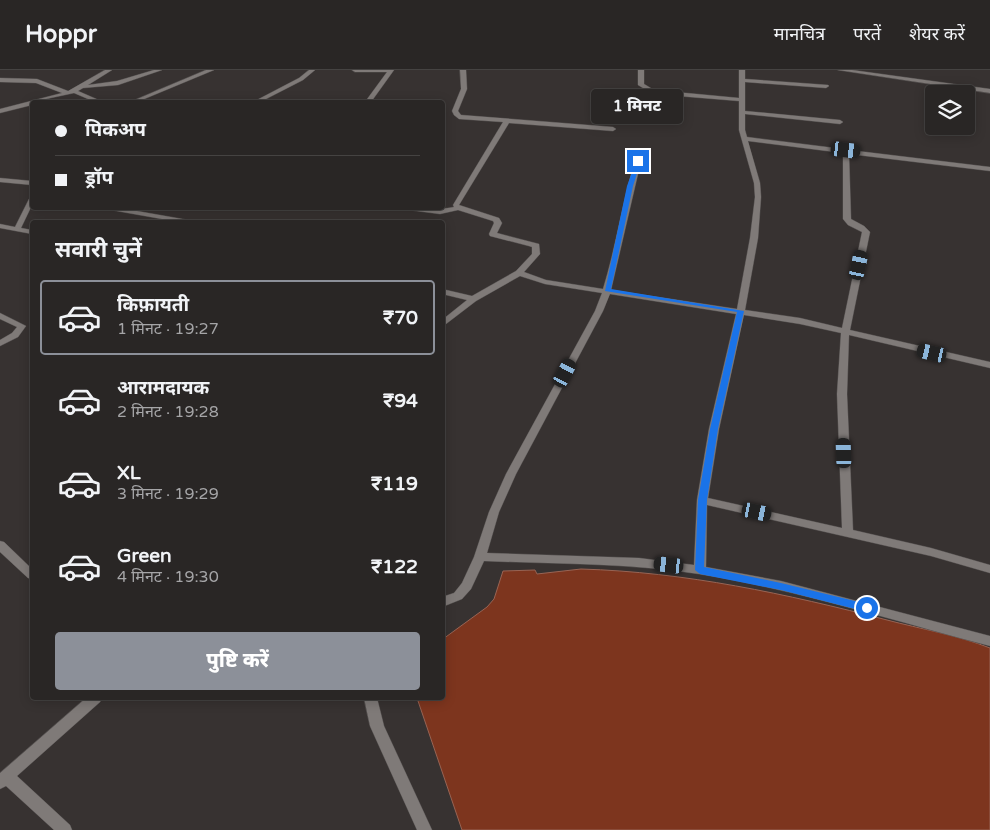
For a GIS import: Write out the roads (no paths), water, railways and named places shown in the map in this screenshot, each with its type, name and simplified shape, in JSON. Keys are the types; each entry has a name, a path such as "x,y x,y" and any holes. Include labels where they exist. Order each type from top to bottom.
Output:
{"street":[{"path":"43,100 82,87 109,70"},
{"path":"82,87 118,83 159,70"},
{"path":"138,100 211,70"},
{"path":"260,100 301,79 312,70"},
{"path":"355,70 390,71"},
{"path":"463,70 464,89 456,114 467,118 613,129"},
{"path":"641,70 642,85 653,92 742,100"},
{"path":"700,570 702,500 714,429 741,311 754,238 758,197 757,184 742,130 742,70"},
{"path":"841,70 990,92"},
{"path":"369,100 390,71"},
{"path":"31,73 37,81"},
{"path":"0,80 37,81 93,100"},
{"path":"743,80 826,86"},
{"path":"0,111 30,104"},
{"path":"742,112 840,122"},
{"path":"458,208 456,205 457,201 507,121"},
{"path":"745,139 990,169"},
{"path":"846,150 847,219 866,232 845,332 842,394 848,532"},
{"path":"445,601 458,596 468,586 480,557 494,512 511,474 608,291 630,186 638,161"},
{"path":"0,180 30,183"},
{"path":"17,229 30,203"},
{"path":"424,210 440,212 458,208 496,220 498,223 493,234 536,246 536,254 519,273 473,299 445,322"},
{"path":"122,210 177,220"},
{"path":"0,226 30,232"},
{"path":"519,273 545,282 741,311 845,332 990,365"},
{"path":"445,292 473,299"},
{"path":"0,316 22,326 15,335 0,343"},
{"path":"702,500 848,532 931,552 990,569"},
{"path":"0,545 30,573"},
{"path":"480,557 639,562 700,570 791,589 990,641"},
{"path":"65,830 3,779 93,700"},
{"path":"371,700 376,726 425,830"}]}
